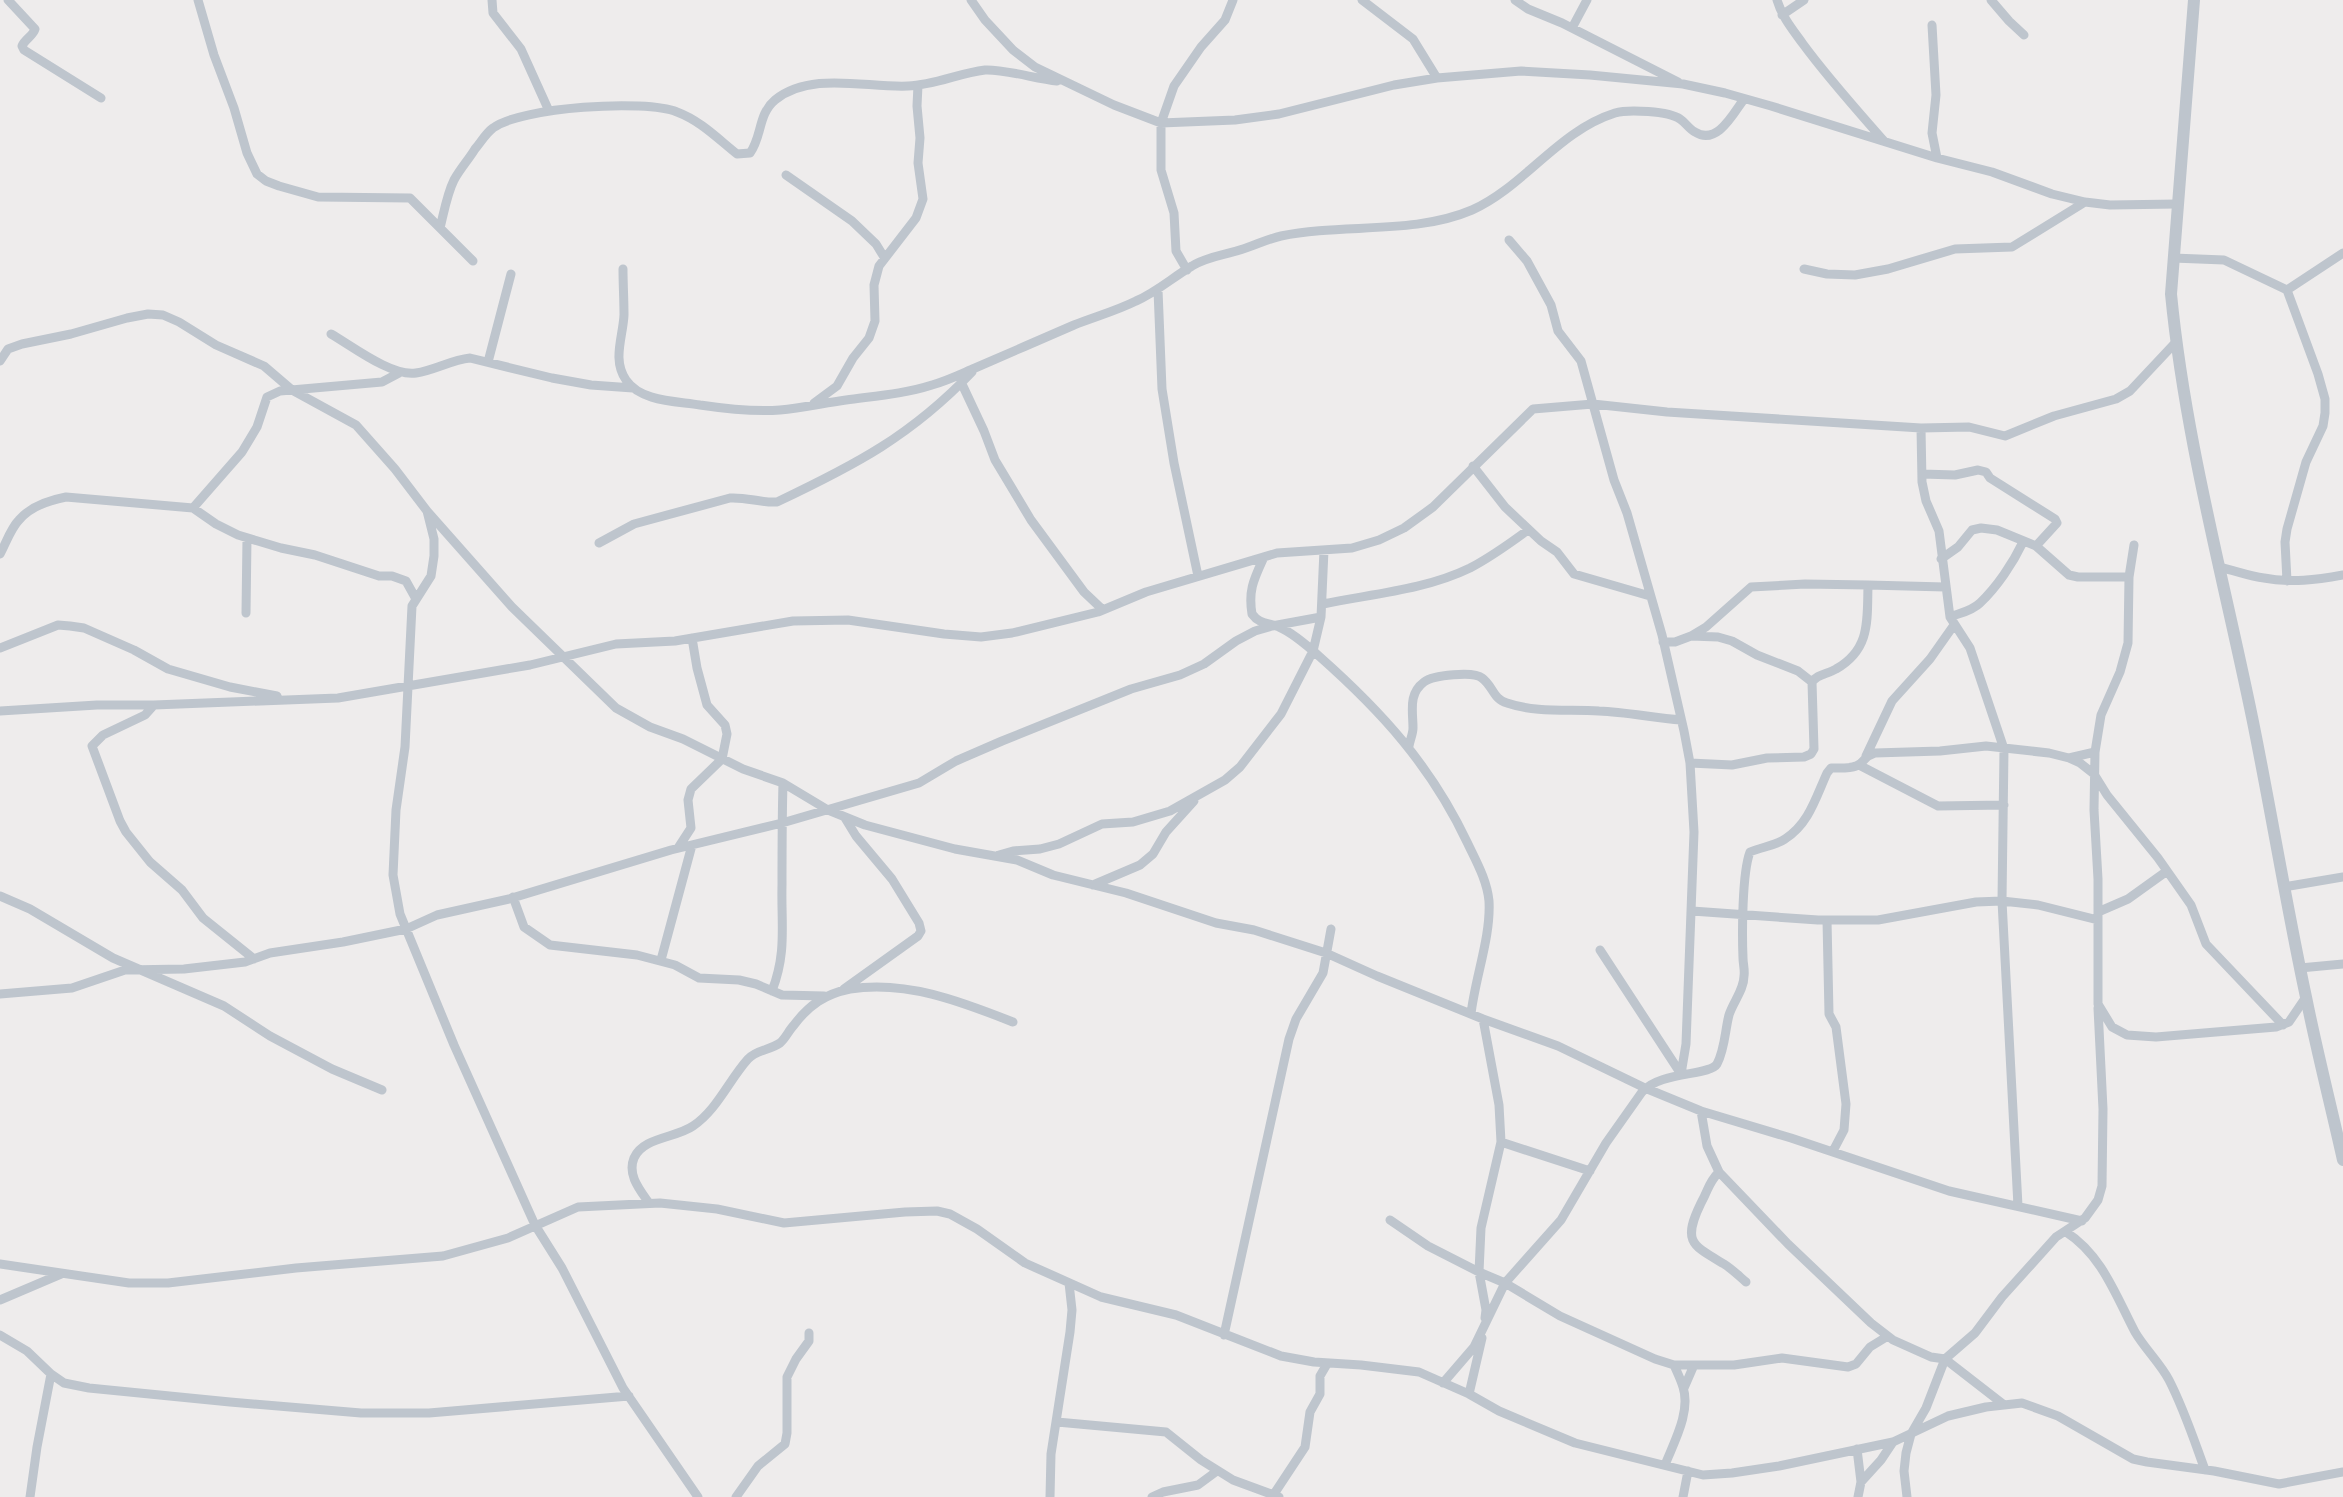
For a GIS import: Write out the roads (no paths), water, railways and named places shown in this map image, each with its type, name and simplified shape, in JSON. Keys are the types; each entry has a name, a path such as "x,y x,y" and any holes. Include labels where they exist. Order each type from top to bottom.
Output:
{"street":[{"path":"8,0 35,29 24,42 22,46 24,51 101,98"},
{"path":"198,0 247,153 257,174 266,181 279,186 318,197 410,198 473,261"},
{"path":"492,0 493,13 521,49 549,111"},
{"path":"971,0 985,20 1013,50 1035,67 1063,82 1161,123 1235,120 1279,114 1395,85 1437,78 1521,71 1683,84 1744,99 1885,143 1983,169 2052,194 2110,205 2177,204"},
{"path":"1187,270 1176,250 1174,213 1161,170 1161,123 1174,86 1201,46 1225,20 1233,0"},
{"path":"1362,0 1413,39 1437,78"},
{"path":"1515,0 1528,9 1572,28 1683,84"},
{"path":"1572,28 1587,0"},
{"path":"1776,0 1782,15 1839,91 1885,143"},
{"path":"1782,15 1804,0"},
{"path":"1991,0 2024,35"},
{"path":"2194,0 2171,294 2176,342 2183,394 2218,567 2252,715 2300,968 2343,1158"},
{"path":"1932,25 1936,95 1932,132 1937,158"},
{"path":"440,228 455,178 493,128 512,120 549,111 631,106 676,112 711,131 737,154 743,154 750,153 755,146 759,127 773,101 798,87 831,84 918,85 986,70 1063,82"},
{"path":"809,406 837,386 853,358 869,338 874,321 875,274 884,257 916,218 923,198 918,163 920,124 917,106 918,85"},
{"path":"623,269 624,318 619,348 625,379 633,388 642,394 725,408 779,410 809,406 933,385 1074,325 1133,303 1216,255 1283,236 1328,229 1369,228 1446,219 1492,200 1574,133 1617,112 1657,112 1674,116 1697,134 1705,136 1722,128 1744,99"},
{"path":"786,176 852,221 876,244 884,257"},
{"path":"1803,269 1827,274 1855,275 1888,269 1955,249 2012,247 2085,202"},
{"path":"1509,240 1527,261 1551,305 1558,331 1581,361 1663,642 1690,763 1694,832 1692,911 1686,1044 1682,1074"},
{"path":"2287,290 2343,253"},
{"path":"2174,258 2224,260 2287,290 2318,374 2325,399 2324,426 2306,462 2287,529 2285,543 2287,581"},
{"path":"488,362 510,274"},
{"path":"1158,290 1158,336 1163,399 1198,576"},
{"path":"0,361 8,349 22,344 70,334 127,318 148,314 162,315 179,322 216,345 264,366 292,390 356,425 427,511 512,607 623,712 722,759 783,783 828,810 845,818 955,849 1017,860 1053,875 1126,893 1216,923 1254,930 1326,953 1483,1019 1558,1046 1645,1088 1701,1111 1949,1191 2082,1221"},
{"path":"331,334 399,373"},
{"path":"0,711 97,705 338,698 530,665 616,644 692,638 782,622 839,620 981,637 1012,633 1103,609 1146,592 1277,553 1352,548 1379,540 1404,528 1453,490 1473,466 1533,409 1593,404 1921,428 1969,427 2005,436 2054,416 2116,399 2130,391 2176,342"},
{"path":"193,508 242,452 257,427 267,397 280,391 382,382 399,373 419,373 459,359 478,359 552,378 591,385 633,388"},
{"path":"599,543 634,524 730,498 746,497 764,503 777,502 853,466 898,437 924,418 976,368"},
{"path":"962,382 994,460 1025,510 1083,592 1103,609"},
{"path":"1921,428 1922,474 1926,501 1939,531 1945,587 1952,620 1970,648 2004,748 2001,902 2018,1206"},
{"path":"1473,466 1505,507 1528,530 1557,552 1574,574 1650,596"},
{"path":"1922,474 1955,475 1978,470 1986,472 1990,478 2055,519 2057,523 2036,546"},
{"path":"0,554 19,519 53,499 66,497 193,508 216,524 247,538 315,555 379,576 406,580 416,599"},
{"path":"427,511 434,539 434,556 431,576 426,588 412,606 405,747 396,810 393,875 400,914 454,1045 535,1225 562,1268 608,1360 629,1396 698,1497"},
{"path":"1941,559 1958,548 1972,530 1981,528 1997,530 2036,546 2069,575 2129,577"},
{"path":"1323,604 1374,595 1451,575 1501,550 1528,530"},
{"path":"246,613 247,538"},
{"path":"1859,765 1866,756 1892,701 1930,660 1952,620 1979,604 2015,559 2023,542"},
{"path":"1907,1497 1904,1471 1911,1434 1926,1408 1945,1359 1976,1334 2017,1279 2056,1237 2082,1221 2093,1209 2102,1186 2103,1109 2098,1004 2098,879 2094,838 2095,752 2101,715 2120,672 2128,643 2129,577 2134,545"},
{"path":"999,855 1059,844 1102,824 1151,818 1170,811 1199,795 1225,780 1240,767 1281,714 1313,651 1323,604 1324,550"},
{"path":"1264,557 1249,597 1252,614 1264,624 1280,628 1313,651 1344,678 1409,746 1457,819 1486,886 1489,900 1488,924 1474,985 1471,1014"},
{"path":"2218,567 2265,579 2287,581 2310,581 2343,575"},
{"path":"1663,642 1675,642 1706,627 1751,587 1805,584 1945,587"},
{"path":"1690,763 1732,765 1767,758 1811,754 1815,749 1812,682 1815,677 1836,669 1860,648 1866,634 1868,585"},
{"path":"0,994 56,991 72,988 109,974 135,969 208,968 254,959 270,953 343,942 406,929 437,915 513,897 678,848 828,810 919,783 956,761 1002,741 1131,690 1180,675 1204,664 1236,641 1272,626 1321,617"},
{"path":"0,648 58,625 77,627 134,650 168,669 230,687 294,700"},
{"path":"1691,636 1732,641 1757,655 1798,671 1812,682"},
{"path":"678,848 691,828 688,800 691,789 722,759 727,734 724,725 707,705 692,638"},
{"path":"1409,746 1413,730 1411,713 1416,690 1426,680 1437,677 1475,675 1482,677 1496,698 1507,703 1542,710 1620,712 1681,720"},
{"path":"154,705 145,715 103,735 94,741 92,746 120,821 150,862 182,890 203,918 254,959"},
{"path":"1866,756 1888,751 1940,751 1974,746 2004,748 2068,758 2095,752"},
{"path":"2068,758 2094,774 2107,795 2191,905 2206,944 2283,1025"},
{"path":"1443,1383 1474,1347 1505,1283 1561,1220 1606,1143 1645,1088 1665,1077 1714,1067 1717,1063 1723,1048 1730,1014 1743,984 1745,878 1750,852 1785,839 1799,826 1813,809 1831,768 1859,765 1938,806 2004,806"},
{"path":"772,990 780,970 783,939 783,783"},
{"path":"1093,885 1140,865 1153,854 1166,832 1199,795"},
{"path":"839,993 918,936 921,931 919,923 892,879 856,836 845,818"},
{"path":"660,960 692,845"},
{"path":"1692,911 1744,916 1878,920 1976,902 2001,902 2038,905 2098,916 2128,899 2167,871"},
{"path":"2284,887 2343,877"},
{"path":"0,896 30,909 135,969 224,1006 270,1036 332,1070 382,1090"},
{"path":"513,897 524,927 550,945 621,952 660,960 699,978 739,980 782,995 827,996"},
{"path":"1827,920 1829,1014 1836,1027 1846,1104 1844,1130 1833,1152"},
{"path":"1224,1335 1289,1039 1296,1019 1323,973 1331,929"},
{"path":"1600,950 1682,1074"},
{"path":"2300,968 2343,964"},
{"path":"649,1203 631,1170 635,1156 647,1145 693,1126 727,1089 747,1060 760,1051 780,1043 812,1004 827,996 850,990 898,987 958,1002 1013,1022"},
{"path":"2098,1004 2112,1027 2127,1035 2156,1037 2283,1025 2289,1022 2306,997"},
{"path":"1469,1394 1486,1310 1479,1272 1481,1228 1501,1142 1499,1105 1483,1019"},
{"path":"1701,1111 1707,1146 1719,1172 1788,1244 1871,1323 1888,1336 1906,1347 1945,1359 2003,1404"},
{"path":"1501,1142 1590,1171"},
{"path":"1719,1172 1710,1182 1706,1196 1694,1218 1691,1234 1695,1246 1746,1282"},
{"path":"0,1264 129,1283 168,1283 373,1260 443,1256 508,1238 578,1207 649,1203 717,1209 784,1223 937,1211 961,1220 1024,1263 1101,1297 1176,1315 1281,1356 1327,1364 1361,1365 1419,1372 1469,1394 1499,1411 1575,1443 1703,1475 1779,1466 1893,1442 1948,1416 2003,1404 2022,1403 2049,1412 2085,1430 2133,1459 2279,1484 2343,1472"},
{"path":"1390,1220 1413,1238 1505,1283 1560,1316 1655,1359 1674,1365 1734,1365 1782,1358 1848,1366 1856,1364 1870,1347 1888,1336"},
{"path":"2066,1232 2076,1239 2113,1285 2141,1341 2169,1380 2205,1470"},
{"path":"0,1300 61,1274"},
{"path":"1050,1497 1051,1454 1071,1332 1072,1310 1069,1283"},
{"path":"736,1497 758,1466 785,1444 787,1377 809,1341 809,1334"},
{"path":"0,1335 27,1351 64,1383 89,1388 361,1413 429,1413 629,1396"},
{"path":"1056,1422 1166,1432 1217,1471 1233,1480 1276,1496 1305,1447 1310,1412 1320,1394 1320,1376 1327,1364"},
{"path":"1665,1465 1680,1427 1685,1402 1684,1388 1674,1365"},
{"path":"1684,1388 1694,1365"},
{"path":"30,1497 36,1446 51,1374"},
{"path":"1861,1482 1881,1460 1893,1442"},
{"path":"1857,1449 1861,1482 1858,1497"},
{"path":"1152,1497 1163,1492 1198,1485 1217,1471"},
{"path":"1683,1497 1688,1471"}]}
